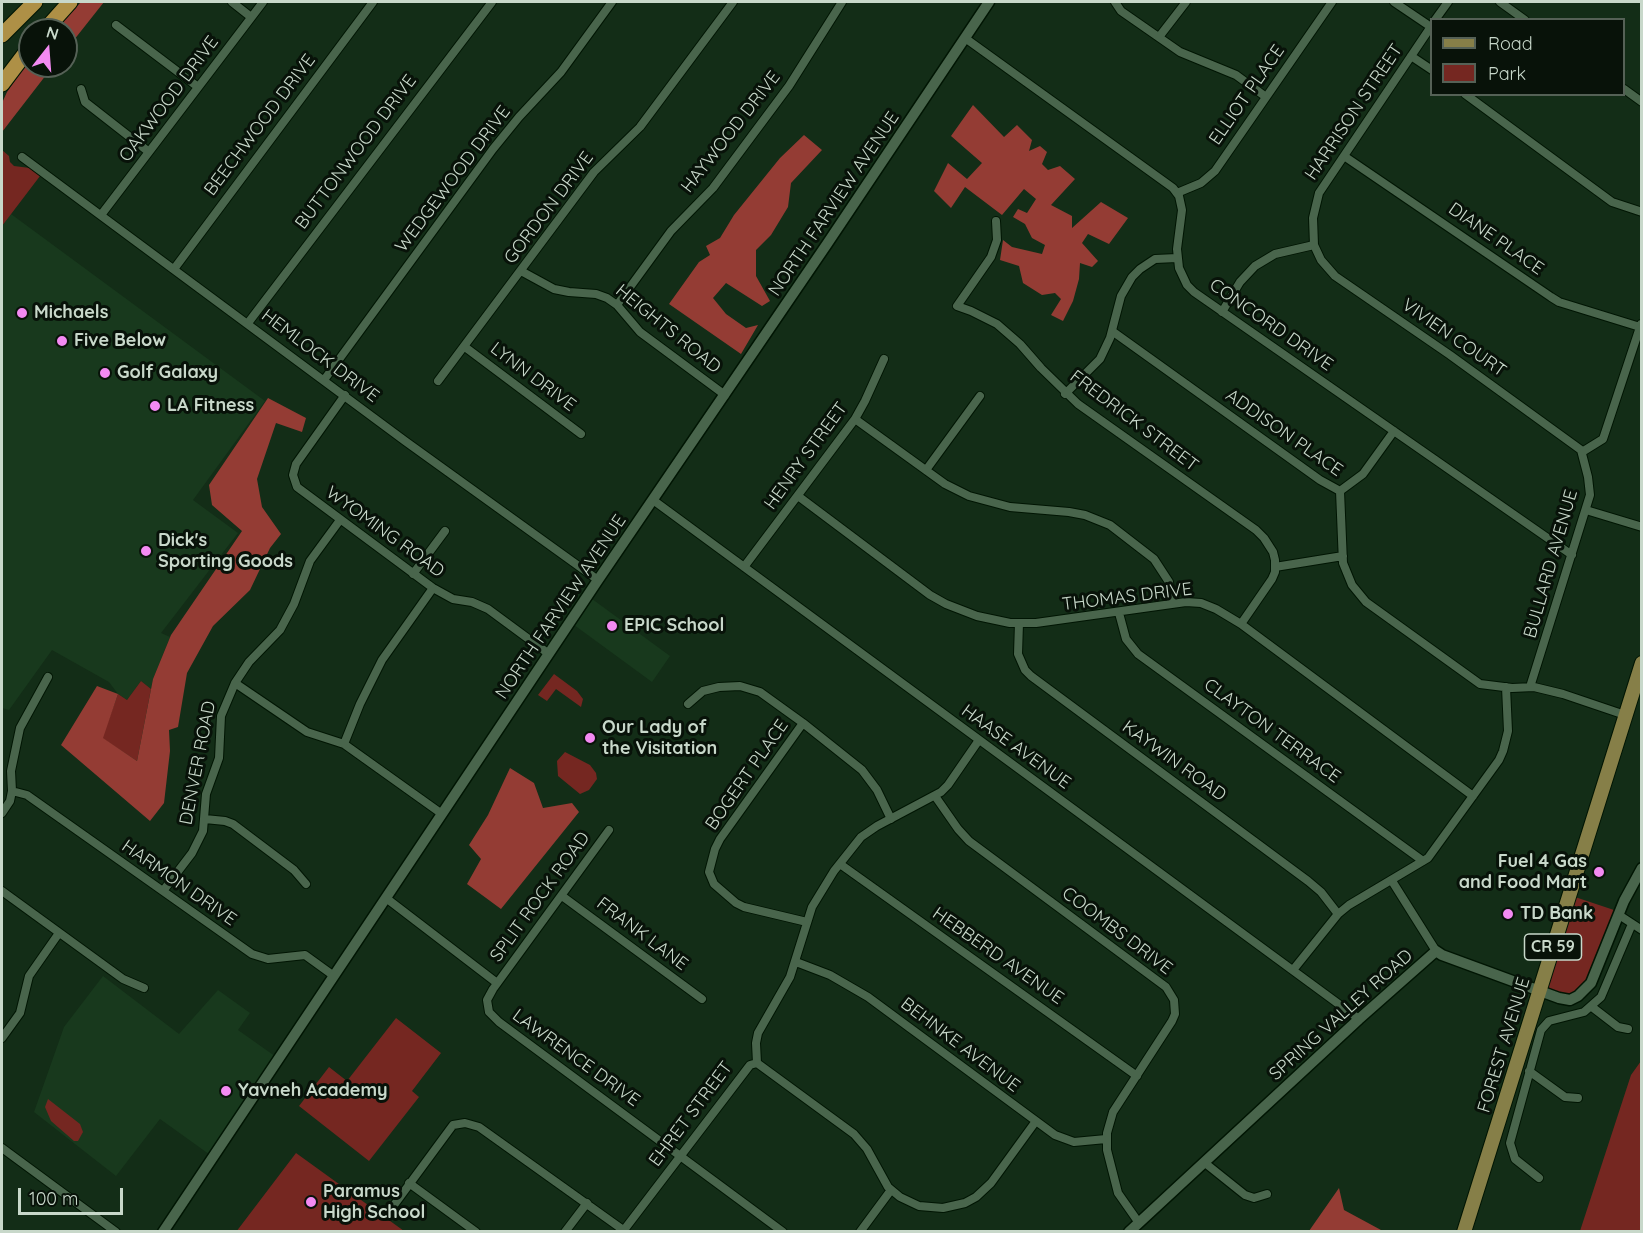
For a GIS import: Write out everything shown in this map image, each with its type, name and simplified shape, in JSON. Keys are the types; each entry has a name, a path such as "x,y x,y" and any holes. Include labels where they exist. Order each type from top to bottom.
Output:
{"highway":[{"path":"2,35 35,2"},
{"path":"56,18 70,2"},
{"path":"2,84 18,62"}],"main road":[{"name":"FOREST AVENUE","path":"1464,1232 1641,663"}],"street":[{"path":"231,2 251,16"},
{"name":"OAKWOOD DRIVE","path":"101,215 262,2"},
{"name":"BEECHWOOD DRIVE","path":"174,269 373,2"},
{"name":"BUTTONWOOD DRIVE","path":"248,323 492,2"},
{"name":"WEDGEWOOD DRIVE","path":"324,380 493,149 561,72 612,2"},
{"name":"GORDON DRIVE","path":"438,381 594,172 640,127 733,2"},
{"name":"HAYWOOD DRIVE","path":"617,305 671,231 713,188 789,86 842,2"},
{"name":"NORTH FARVIEW AVENUE","path":"163,1232 598,580 989,2"},
{"path":"1115,2 1121,11 1191,58 1236,75 1266,97"},
{"path":"1159,37 1186,2"},
{"name":"ELLIOT PLACE","path":"1177,193 1201,183 1215,171 1332,2"},
{"path":"1394,2 1430,22"},
{"name":"HARRISON STREET","path":"1437,18 1448,2"},
{"path":"1500,2 1522,18"},
{"path":"116,25 198,87"},
{"name":"HARRISON STREET","path":"1314,245 1313,218 1319,193 1430,28"},
{"path":"966,38 1177,193"},
{"path":"1411,56 1430,69"},
{"path":"81,89 85,102 150,152"},
{"path":"1625,90 1641,102"},
{"path":"1468,96 1612,202 1641,212"},
{"name":"DIANE PLACE","path":"1344,156 1551,297 1641,325"},
{"name":"HEMLOCK DRIVE","path":"22,157 598,580"},
{"name":"CONCORD DRIVE","path":"1177,193 1182,210 1177,258 1187,285 1222,312 1572,555"},
{"name":"FREDRICK STREET","path":"996,221 996,240 991,257 957,306 986,317 1010,334 1065,394 1256,530 1273,552 1275,567"},
{"path":"1222,312 1240,282 1255,266 1275,254 1314,245"},
{"name":"VIVIEN COURT","path":"1314,245 1321,260 1335,276 1450,355 1582,452"},
{"path":"1065,394 1100,359 1112,332 1121,296 1132,277 1155,259 1177,258"},
{"name":"HEIGHTS ROAD","path":"521,271 554,289 596,294 607,298 617,305 640,332 725,395"},
{"path":"1582,452 1603,439 1641,325"},
{"name":"ADDISON PLACE","path":"1112,332 1320,480 1340,491 1343,556 1347,575 1366,602 1480,684 1530,687 1563,694 1625,715"},
{"name":"LYNN DRIVE","path":"465,347 581,434"},
{"name":"HENRY STREET","path":"744,567 855,419 884,359"},
{"name":"WYOMING ROAD","path":"345,395 296,464 294,482 301,491 433,588 453,599 472,602 488,609 549,654"},
{"path":"926,470 980,396"},
{"path":"855,419 945,484 969,496 991,503 1085,515 1110,525 1154,559 1169,582 1172,604"},
{"path":"1340,491 1363,474 1394,431"},
{"name":"BULLARD AVENUE","path":"1530,687 1586,510 1590,486 1582,452"},
{"name":"THOMAS DRIVE","path":"798,496 930,595 977,616 1019,623 1049,623 1172,604 1201,603 1228,615 1241,624 1473,796"},
{"name":"HAASE AVENUE","path":"653,500 1359,1019"},
{"path":"1586,510 1641,527"},
{"name":"DENVER ROAD","path":"163,891 192,853 203,831 206,794 219,758 221,716 235,683 249,662 280,630 294,604 310,561 340,520"},
{"path":"413,574 445,531"},
{"path":"1241,624 1272,579 1275,567 1343,556"},
{"path":"344,744 360,704 382,660 433,588"},
{"name":"CLAYTON TERRACE","path":"1119,613 1126,639 1138,654 1423,861"},
{"name":"KAYWIN ROAD","path":"1019,623 1018,654 1025,670 1031,676 1308,881 1321,892 1338,914"},
{"path":"2,813 10,801 11,771 20,729 48,677"},
{"path":"235,683 307,732 344,744 442,814"},
{"path":"688,704 703,691 730,686 741,686 769,697 862,770 877,790 891,819"},
{"path":"1293,970 1338,914 1349,904 1428,858 1499,760 1508,731 1506,687"},
{"name":"BOGERT PLACE","path":"803,723 720,839 712,857 710,872 714,884 736,903 807,922"},
{"name":"EHRET STREET","path":"626,1231 680,1155 750,1065 757,1063 758,1033 787,983 818,895 840,864 861,837 877,826 935,796 948,785 979,740"},
{"name":"HARMON DRIVE","path":"12,791 27,795 252,954 268,959 305,955 334,976"},
{"name":"COOMBS DRIVE","path":"935,796 969,841 1166,987 1170,993 1175,1007 1172,1021 1113,1112 1106,1140 1118,1193 1136,1228"},
{"path":"205,819 233,824 294,870 306,884"},
{"name":"SPLIT ROCK ROAD","path":"497,983 609,830"},
{"name":"HEBBERD AVENUE","path":"840,864 1137,1076"},
{"name":"SPRING VALLEY ROAD","path":"1136,1228 1359,1019 1436,951 1539,991 1570,999 1587,989 1618,915 1641,868"},
{"path":"1392,881 1436,951"},
{"path":"2,891 123,979 144,988"},
{"name":"FRANK LANE","path":"562,896 702,999"},
{"path":"386,898 497,983"},
{"path":"1618,915 1641,930"},
{"path":"1539,1178 1514,1157 1510,1143 1544,1025 1555,1018 1576,1016 1592,1007 1605,990 1632,924"},
{"path":"2,1038 20,1013 29,976 59,933"},
{"name":"BEHNKE AVENUE","path":"796,962 830,975 868,997 1055,1135 1065,1140 1085,1143 1106,1140"},
{"name":"LAWRENCE DRIVE","path":"497,983 487,1006 493,1017 783,1232"},
{"path":"1592,1007 1618,1027 1628,1029"},
{"path":"757,1063 854,1134 867,1149 882,1179 891,1190 910,1202 931,1208 965,1203 985,1190 1036,1121"},
{"path":"1529,1071 1565,1097 1578,1098"},
{"path":"386,1216 453,1125 465,1123 472,1124 488,1134 626,1231"},
{"path":"2,1148 116,1232"},
{"path":"1205,1162 1245,1195 1254,1198 1267,1194"},
{"path":"409,1183 476,1232"},
{"path":"860,1232 891,1190"},
{"path":"566,1232 586,1203"}],"shaded area":[{"path":"81,2 104,2 78,35 78,18 66,18"},
{"path":"18,76 18,78 44,78 2,132 2,103"},
{"path":"973,105 1004,137 1017,125 1032,140 1029,151 1040,146 1047,152 1042,164 1048,170 1060,166 1075,179 1051,205 1072,216 1072,228 1101,202 1128,218 1109,244 1088,234 1082,243 1098,261 1092,267 1080,263 1079,279 1073,301 1063,321 1051,315 1061,299 1055,293 1042,295 1023,283 1019,266 1000,260 1003,240 1012,247 1042,254 1045,245 1032,238 1025,224 1013,217 1018,209 1027,213 1036,199 1024,189 1002,215 965,187 951,208 934,191 948,163 967,179 982,163 951,136"},
{"path":"804,135 822,150 791,183 788,207 771,235 756,250 756,276 770,301 762,306 726,283 713,298 726,314 746,328 758,325 741,354 669,304 699,262 710,255 706,246 720,238 734,215 780,158"},
{"path":"11,214 265,401 193,500 238,533 161,633 170,637 151,689 141,681 127,700 118,694 109,682 52,650 9,710 2,708 2,226"},
{"path":"268,398 306,418 302,432 276,423 257,479 262,507 281,534 270,548 250,590 213,626 187,673 178,727 169,730 170,751 164,803 150,821 61,745 97,686 118,694 103,738 137,761 153,679 171,635 242,531 212,505 209,485"},
{"path":"588,596 670,656 652,682 570,622"},
{"path":"510,768 534,783 543,808 572,803 579,812 501,909 467,884 481,859 469,845 488,815"},
{"path":"103,976 179,1034 218,990 250,1013 238,1030 279,1059 213,1157 160,1119 116,1176 34,1112 64,1027"},
{"path":"1339,1188 1344,1210 1380,1231 1309,1231"}],"green space":[{"path":"2,150 9,156 14,166 30,168 40,176 2,226"},
{"path":"554,674 577,691 583,699 581,707 556,689 547,701 538,695"},
{"path":"141,681 151,689 137,761 102,738 118,694 127,700"},
{"path":"565,752 590,765 596,773 597,779 589,790 580,794 558,776 557,761"},
{"path":"1569,895 1620,912 1591,983 1578,996 1539,991"},
{"path":"396,1018 441,1053 412,1091 419,1097 369,1161 299,1106 329,1067 347,1081"},
{"path":"1641,1061 1641,1231 1580,1231 1631,1075"},
{"path":"48,1099 80,1124 83,1132 78,1141 74,1141 51,1121 45,1107"},
{"name":"Paramus High School","path":"296,1153 404,1231 236,1232"}],"place":[{"name":"Michaels","path":"22,313"},
{"name":"Five Below","path":"62,341"},
{"name":"Golf Galaxy","path":"105,373"},
{"name":"LA Fitness","path":"155,406"},
{"name":"Dick's Sporting Goods","path":"146,551"},
{"name":"EPIC School","path":"612,626"},
{"name":"Our Lady of the Visitation","path":"590,738"},
{"name":"Fuel 4 Gas and Food Mart","path":"1599,872"},
{"name":"TD Bank","path":"1508,914"},
{"name":"Yavneh Academy","path":"226,1091"},
{"name":"Paramus High School","path":"311,1202"}]}
